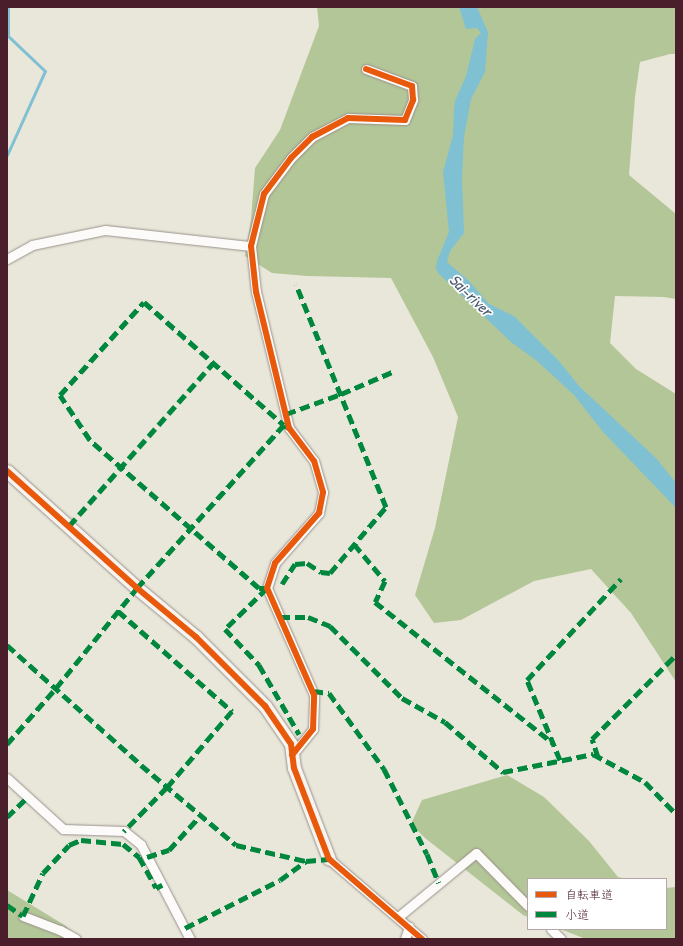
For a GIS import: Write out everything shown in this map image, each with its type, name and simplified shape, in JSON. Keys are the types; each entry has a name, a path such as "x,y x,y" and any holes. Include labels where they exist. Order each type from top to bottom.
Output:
{"street":[{"path":"292,755 313,729 314,695 267,588 275,563 319,513 323,492 314,461 290,428 256,292 251,246 264,194 291,158 312,137 348,118 405,120 413,100 412,86 366,69"},
{"path":"7,259 32,245 104,230 251,246"},
{"path":"7,471 137,588 196,638 265,706 291,744 294,768 329,859 422,939"},
{"path":"7,778 63,829 124,831 141,845 190,939"},
{"path":"398,917 476,853 527,905"},
{"path":"23,916 60,930 76,939"},
{"path":"405,939 409,928"},
{"path":"552,930 561,939"}],"green space":[{"path":"317,7 676,7 676,54 670,54 640,62 635,97 629,175 676,214 676,299 664,297 615,296 610,343 636,369 676,394 676,682 631,613 591,569 534,581 461,620 434,623 415,595 435,528 458,417 433,357 391,278 307,276 272,273 245,256 251,219 255,168 280,130 319,26"},
{"path":"507,775 544,797 589,841 618,877 622,878 527,878 527,917 425,838 411,824 422,800"},
{"path":"676,887 676,939 586,939 563,930 667,930 667,888"},
{"path":"7,890 66,926 78,939 7,939"}],"water":[{"name":"Sai-river","path":"459,7 477,7 488,32 485,72 471,99 464,137 462,178 464,233 450,251 447,262 469,281 489,304 514,316 559,361 579,386 657,459 676,483 676,508 603,432 574,395 537,361 511,342 438,273 436,268 437,261 449,232 443,172 453,135 455,101 466,76 475,39 481,33 477,28 466,29"}],"waterway":[{"path":"7,155 45,71 8,36 8,7"}],"marked path":[{"path":"282,584 295,564 307,563 321,572 330,573 386,507 296,284"},
{"path":"267,588 259,588 90,440 60,395 144,302 289,428"},
{"path":"69,526 213,363"},
{"path":"286,414 341,394 392,372"},
{"path":"7,744 56,688 137,588 284,425"},
{"path":"354,544 385,581 375,602 553,743"},
{"path":"560,760 527,680 621,579"},
{"path":"267,588 225,629 259,665 299,734"},
{"path":"118,611 232,711 167,787 124,831"},
{"path":"280,617 308,617 330,626 402,698 445,722 503,772 593,754 645,782 676,814"},
{"path":"7,645 141,765 236,845 306,861 329,859"},
{"path":"598,757 592,739 676,655"},
{"path":"313,691 329,693 384,769 427,854 439,883"},
{"path":"7,817 28,797"},
{"path":"147,857 169,850 201,815"},
{"path":"7,905 23,916 43,873 69,845 81,840 123,844 139,857 156,888 162,885"},
{"path":"185,928 280,880 306,861"}],"cycle path":[{"path":"292,755 313,729 314,695 267,588 275,563 319,513 323,492 314,461 289,428 256,292 251,246 264,194 291,158 312,137 348,118 405,120 413,100 412,86 366,69"},
{"path":"7,471 137,588 196,637 265,706 291,744 294,768 329,859 422,939"}]}
